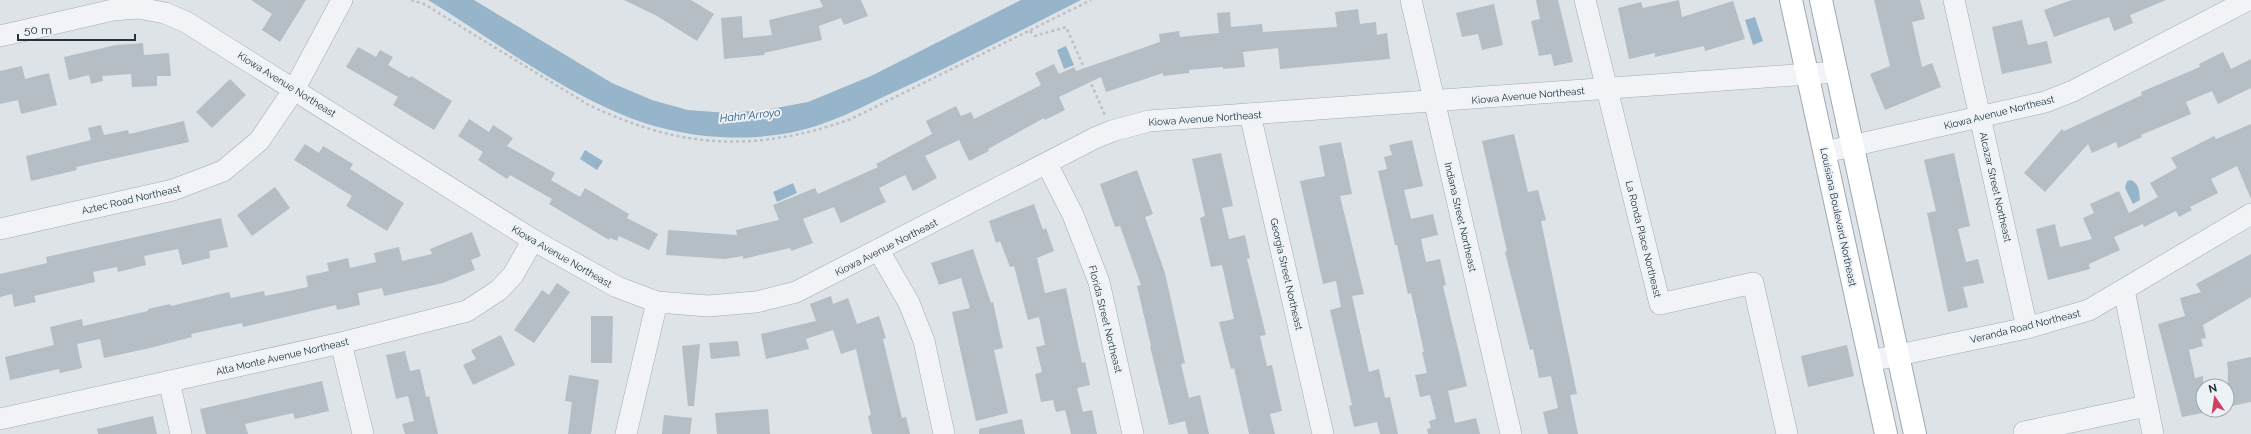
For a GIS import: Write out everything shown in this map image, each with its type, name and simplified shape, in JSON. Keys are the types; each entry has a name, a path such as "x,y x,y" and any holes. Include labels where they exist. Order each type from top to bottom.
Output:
{"main road":[{"name":"Louisiana Boulevard Northeast","path":"1791,0 1886,434"},
{"path":"1821,0 1915,434"}],"street":[{"name":"Aztec Road Northeast","path":"0,229 173,190 223,171 259,142 295,88 342,0"},
{"name":"Indiana Street Northeast","path":"1411,0 1511,434"},
{"name":"La Ronda Place Northeast","path":"1585,0 1660,304 1753,283 1787,434"},
{"name":"Alcazar Street Northeast","path":"1954,0 2028,328"},
{"name":"Kiowa Avenue Northeast","path":"1824,152 1980,118 2045,102 2073,91 2248,0"},
{"name":"Kiowa Avenue Northeast","path":"0,36 113,10 138,8 164,13 186,22 295,88 533,240 617,287 657,302 708,306 756,302 796,292 879,251 1112,130 1149,121 1435,102 1807,73 1837,72"},
{"name":"Georgia Street Northeast","path":"1250,114 1323,434"},
{"name":"Florida Street Northeast","path":"1047,164 1073,215 1098,282 1133,434"},
{"name":"Veranda Road Northeast","path":"1870,361 2028,328 2089,310 2251,214"},
{"name":"Alta Monte Avenue Northeast","path":"0,419 342,343 467,311 503,285 513,275 533,240"},
{"path":"879,251 909,303 924,341 944,434"},
{"path":"2124,290 2146,406 2153,434"},
{"path":"626,434 657,302"},
{"path":"342,343 362,434"},
{"path":"169,381 181,434"},
{"path":"2024,433 2146,406"}],"path":[{"path":"411,0 424,4 587,104 603,112 651,131 718,142 768,141 817,131 851,119 1091,0"},
{"path":"1030,31 1035,36 1066,26 1112,130"}],"water":[{"name":"Hahn Arroyo","path":"428,0 474,0 612,83 652,100 688,110 728,113 765,110 808,102 871,76 1021,0 1081,0 943,69 831,121 789,133 743,138 696,135 673,131 650,125 607,108 538,71"},
{"path":"1755,17 1763,41 1753,45 1745,20"},
{"path":"1066,46 1074,65 1064,69 1057,50"},
{"path":"585,150 603,161 597,170 580,159"},
{"path":"2131,180 2138,186 2140,200 2133,204 2125,188 2127,181"},
{"path":"793,183 797,193 777,202 773,192"}],"building":[{"path":"251,0 306,0 280,42 262,30 272,14"},
{"path":"624,0 691,0 714,14 697,41 657,16"},
{"path":"820,0 861,0 868,16 844,25 841,18 819,26 822,40 764,53 765,55 724,59 721,18 742,16 743,38 772,35 769,20 823,7"},
{"path":"1536,0 1558,0 1573,62 1554,66 1551,54 1539,56 1531,21 1540,19"},
{"path":"1679,0 1682,17 1733,1 1745,39 1705,51 1704,46 1655,57 1655,53 1629,59 1618,8 1641,2 1643,8"},
{"path":"1874,0 1920,0 1925,19 1912,22 1922,67 1932,63 1941,87 1885,110 1870,74 1890,66"},
{"path":"2072,0 2166,0 2130,15 2133,23 2114,31 2109,17 2054,37 2044,10"},
{"path":"1494,4 1503,45 1482,50 1478,34 1462,37 1456,13"},
{"path":"1358,9 1360,24 1376,22 1377,35 1387,33 1390,59 1280,69 1278,48 1243,52 1245,67 1189,70 1189,73 1163,76 1163,73 1106,92 1101,77 1059,97 1065,110 1045,120 1044,118 988,149 989,151 969,161 959,140 925,156 937,178 913,191 905,175 879,188 886,202 841,223 834,207 803,219 813,243 791,251 790,248 743,259 743,256 725,259 666,255 668,230 737,235 736,230 779,220 773,205 815,188 818,194 878,167 876,164 932,134 926,121 956,106 961,116 971,112 974,119 1041,85 1035,73 1054,64 1059,74 1074,67 1076,71 1160,42 1159,34 1179,31 1180,37 1219,33 1217,13 1230,12 1231,27 1262,24 1263,32 1337,27 1335,12"},
{"path":"2022,20 2028,45 2047,41 2052,63 2002,74 1992,27"},
{"path":"143,43 144,55 169,53 171,76 157,76 157,86 132,87 131,74 102,76 103,81 91,84 89,75 69,80 64,57 116,45"},
{"path":"358,47 376,57 380,50 393,57 388,65 410,78 411,76 452,101 434,130 393,105 398,97 346,67"},
{"path":"2223,52 2231,69 2251,59 2251,88 2218,104 2212,91 2186,102 2191,114 2141,135 2142,137 2118,148 2116,142 2092,153 2088,144 2045,192 2024,173 2062,129 2064,131 2142,95 2141,92 2200,67 2199,64"},
{"path":"22,66 25,79 49,73 57,105 21,114 18,100 0,104 0,71"},
{"path":"230,79 246,95 212,128 196,112"},
{"path":"469,119 489,132 493,125 513,138 507,146 555,173 551,180 580,197 585,188 629,214 627,218 658,234 649,250 619,236 617,241 610,238 609,240 549,204 552,199 510,175 507,179 478,160 483,152 458,136"},
{"path":"184,121 189,142 76,167 77,170 31,181 26,156 91,140 88,128 101,125 104,135 128,130 129,134"},
{"path":"2251,124 2251,199 2237,166 2211,179 2218,193 2190,207 2192,210 2179,217 2176,211 2144,227 2143,224 2114,237 2120,250 2089,264 2090,269 2048,280 2036,229 2055,224 2060,247 2092,239 2083,218 2094,213 2090,204 2119,191 2129,213 2158,197 2150,183 2177,168 2171,158 2214,136 2216,139"},
{"path":"1514,134 1528,192 1538,190 1546,220 1541,221 1577,394 1570,395 1578,434 1548,434 1543,412 1558,408 1551,376 1539,378 1533,349 1530,350 1505,252 1507,251 1482,141"},
{"path":"1412,140 1423,186 1404,190 1411,219 1433,214 1438,235 1421,239 1426,262 1440,259 1446,285 1443,286 1467,386 1448,391 1455,423 1476,418 1480,434 1428,434 1427,429 1431,428 1429,421 1436,419 1430,395 1420,397 1415,375 1427,373 1422,352 1424,352 1411,293 1408,294 1378,171 1387,169 1384,157 1392,155 1389,145"},
{"path":"1341,142 1352,194 1340,196 1364,294 1352,296 1369,372 1379,369 1385,398 1390,397 1398,434 1380,434 1377,422 1354,427 1349,406 1352,405 1330,310 1341,307 1336,281 1323,284 1300,181 1325,176 1319,146"},
{"path":"305,144 319,153 323,146 353,164 350,169 404,203 387,231 346,206 352,196 294,160"},
{"path":"1221,153 1233,206 1222,208 1229,239 1245,235 1250,258 1247,259 1266,335 1260,336 1267,366 1272,365 1282,411 1270,414 1275,434 1249,434 1234,368 1231,369 1219,322 1234,319 1222,265 1211,267 1200,218 1205,216 1192,159"},
{"path":"1954,153 1970,226 1958,229 1966,262 1978,259 1984,283 1963,287 1968,307 1948,312 1927,213 1936,211 1924,160"},
{"path":"1137,170 1153,214 1145,217 1165,273 1185,363 1181,364 1189,398 1200,395 1209,434 1188,434 1185,421 1169,425 1137,286 1141,285 1120,226 1115,227 1100,184"},
{"path":"275,187 290,208 252,236 237,215"},
{"path":"1034,204 1043,230 1046,228 1054,251 1037,258 1045,293 1066,288 1082,363 1085,362 1090,385 1077,388 1083,412 1092,410 1097,434 1071,434 1065,410 1056,412 1053,400 1041,402 1035,374 1042,372 1036,347 1045,345 1039,317 1028,320 1014,266 1010,267 1000,241 996,243 989,221"},
{"path":"221,218 228,247 209,251 210,258 182,265 178,249 144,256 146,265 118,272 117,267 93,272 95,282 34,296 36,302 14,307 12,294 0,297 0,274 47,263 46,257"},
{"path":"472,232 481,256 471,260 475,270 443,283 384,296 382,288 358,293 360,305 337,310 336,305 243,327 242,323 191,334 192,337 104,358 100,339 77,344 82,368 60,373 59,369 10,380 5,357 54,345 50,327 82,319 83,326 148,311 148,309 170,304 171,306 229,292 231,298 264,291 265,296 308,287 306,276 329,271 327,263 348,258 350,268 376,262 374,253 399,247 402,261 432,254 430,249"},
{"path":"973,249 991,303 993,302 1003,348 994,350 1008,413 976,421 952,312 970,308 961,278 939,285 931,263"},
{"path":"2251,254 2251,297 2203,325 2206,338 2201,339 2203,346 2189,350 2195,378 2195,415 2182,417 2158,324 2185,316 2180,298 2201,292 2196,284"},
{"path":"557,283 570,292 534,343 514,330 542,290 549,295"},
{"path":"831,296 833,304 848,298 857,324 879,316 886,338 883,339 902,418 906,417 910,434 872,434 868,416 871,415 856,349 841,354 833,330 806,339 809,349 766,359 761,334 816,321 810,304"},
{"path":"591,316 613,316 612,363 591,363"},
{"path":"501,335 515,365 473,385 463,365 476,359 471,350"},
{"path":"738,341 740,356 711,359 709,343"},
{"path":"700,344 694,406 688,406 682,346"},
{"path":"1847,345 1854,376 1808,387 1801,356"},
{"path":"405,351 410,371 420,369 426,397 429,396 438,434 405,434 402,424 414,421 408,396 396,399 386,355"},
{"path":"2251,357 2251,402 2235,405 2235,378 2228,378 2227,362"},
{"path":"569,375 599,380 591,434 568,434 572,402 565,401"},
{"path":"322,381 329,411 295,419 293,413 245,424 248,434 206,434 200,409"},
{"path":"768,409 770,434 717,434 715,413"},
{"path":"664,415 692,418 690,434 662,434"},
{"path":"153,416 157,434 98,434 97,429"},
{"path":"1022,419 1025,434 979,434 979,429"}]}
